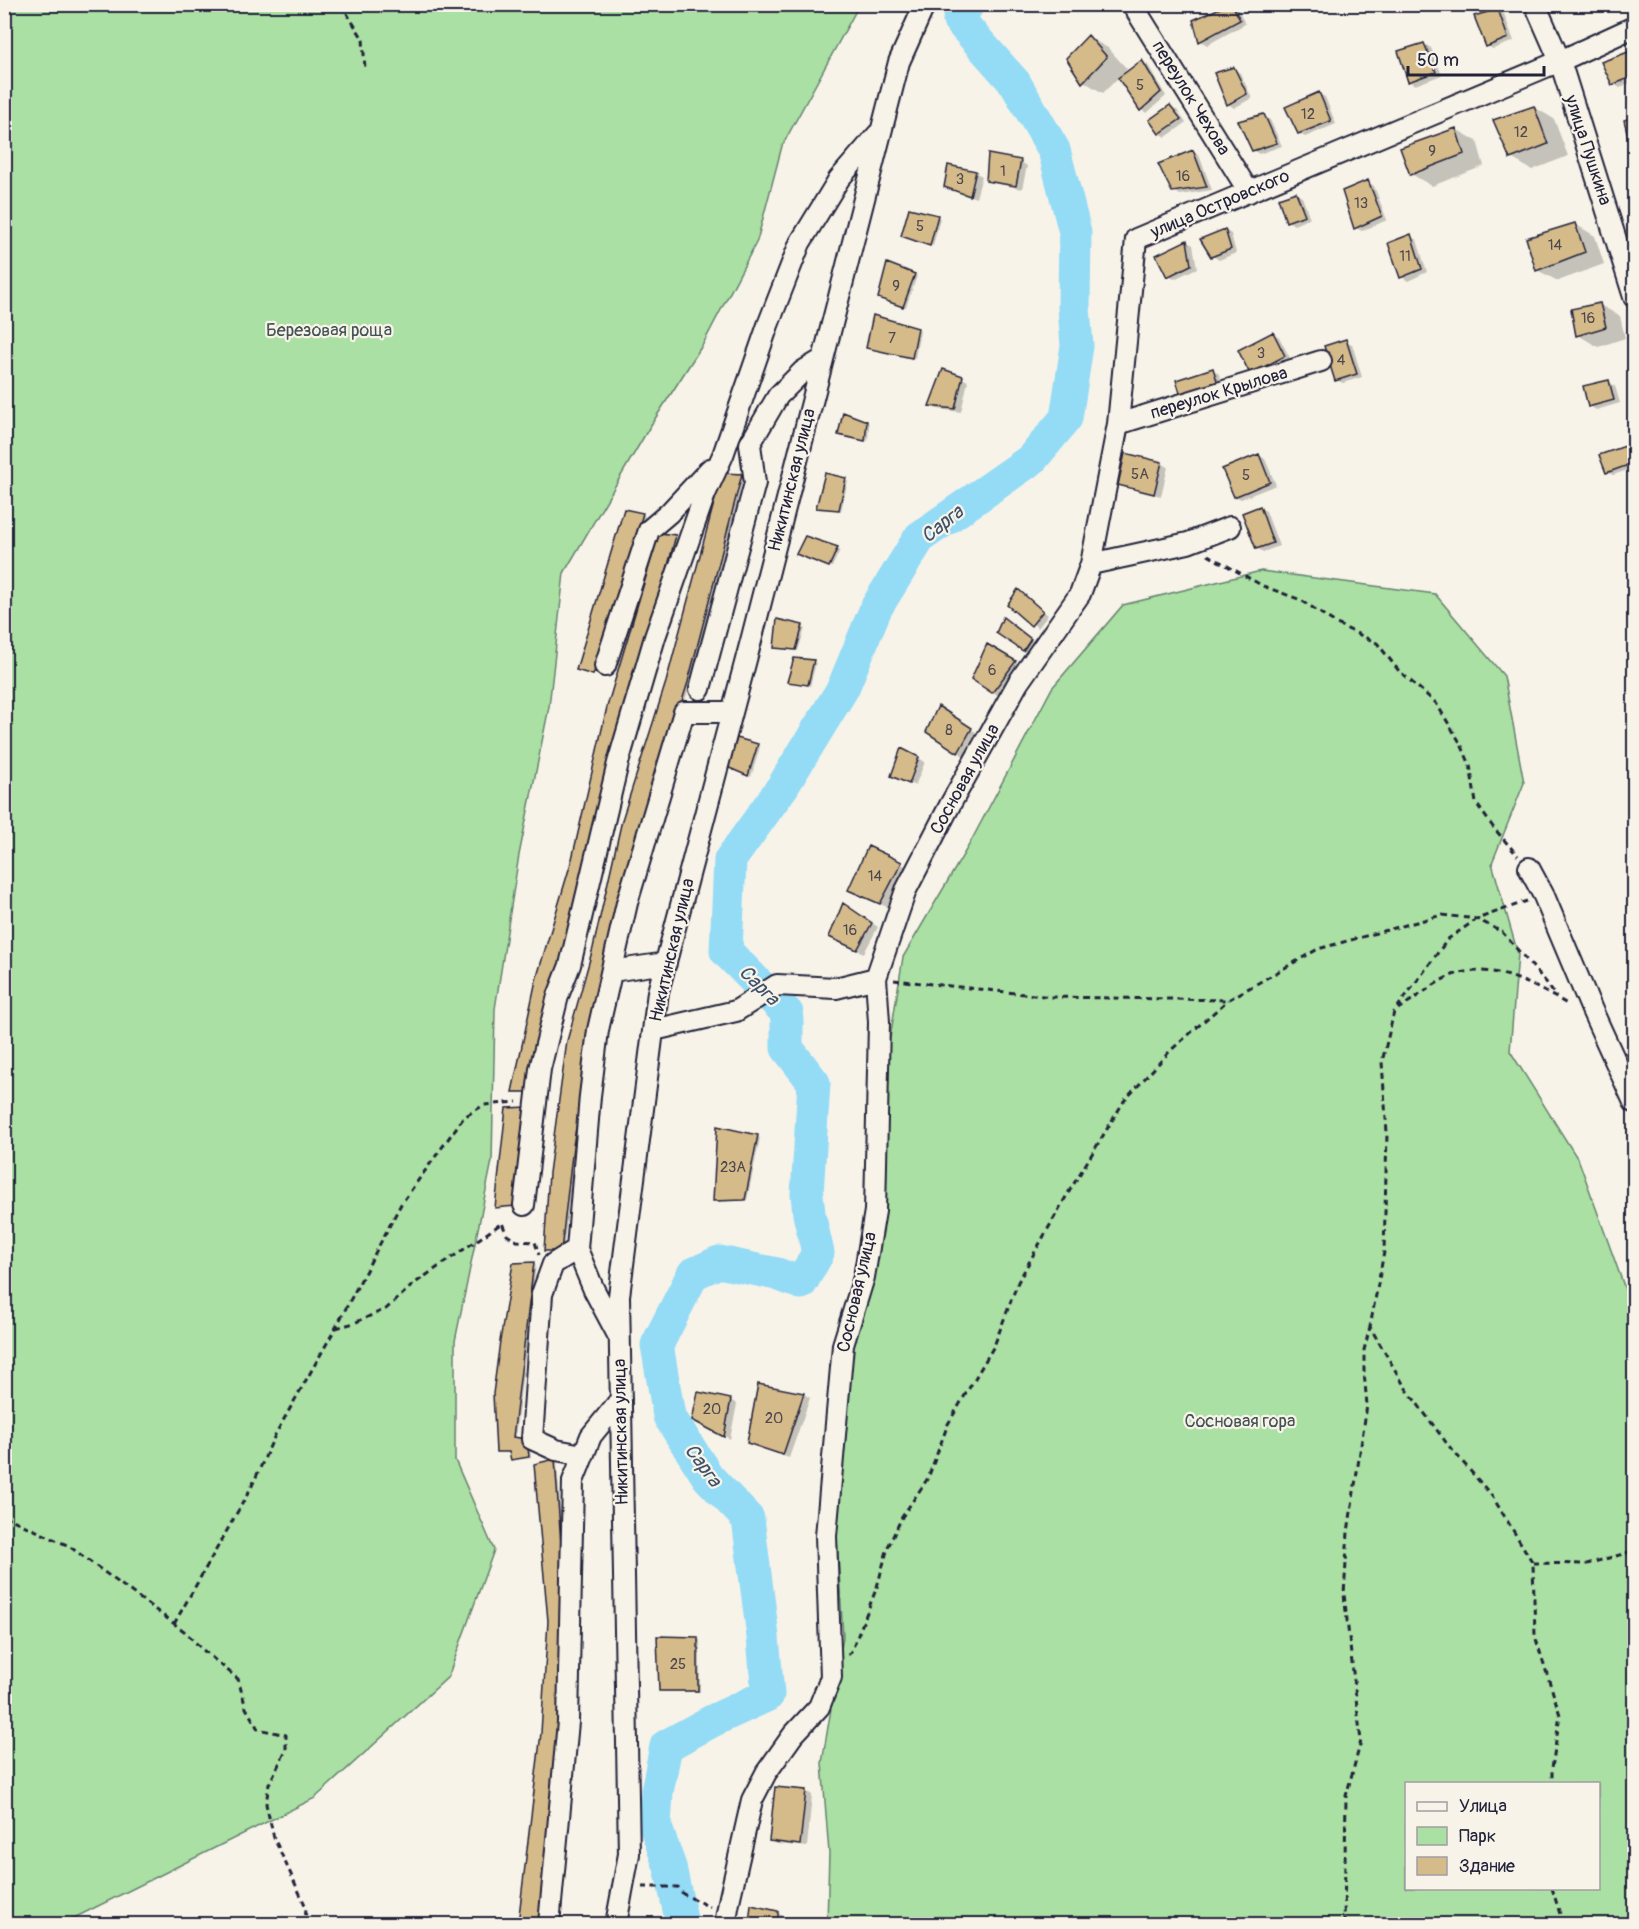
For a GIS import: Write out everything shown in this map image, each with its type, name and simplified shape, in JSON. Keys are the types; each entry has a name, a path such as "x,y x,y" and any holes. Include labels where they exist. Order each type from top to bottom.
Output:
{"street":[{"name":"Никитинская улица","path":"616,1924 629,1854 619,1296 658,992 899,62 925,4"},
{"name":"переулок Чехова","path":"1132,4 1249,192"},
{"name":"улица Пушкина","path":"1535,4 1560,61 1635,297"},
{"name":"улица Островского","path":"1080,594 1091,564 1118,424 1136,239 1560,61 1635,27"},
{"path":"524,1205 540,1069 556,1007 570,965 618,763 655,637 705,495 723,455 768,325 800,243 839,179 882,129"},
{"path":"700,689 755,483 750,444 778,396 803,371 823,359"},
{"name":"переулок Крылова","path":"1118,424 1321,361"},
{"path":"605,666 649,530 669,513 723,455 750,444"},
{"path":"1091,564 1188,543 1230,527"},
{"name":"Сосновая улица","path":"831,1677 826,1536 843,1345 864,1276 875,1211 879,1022 876,978 906,890 951,802 1018,683 1080,594"},
{"path":"620,1337 594,1290 577,1250 598,1030 627,903 684,712 732,712"},
{"path":"1529,868 1544,896 1592,1010 1635,1102"},
{"path":"612,971 666,963"},
{"path":"654,1030 736,1011 777,985 836,988 876,978"},
{"path":"577,1250 553,1264 542,1294 532,1440 556,1450 583,1455"},
{"path":"549,1924 568,1722 573,1480 591,1436 621,1399"},
{"path":"726,1919 752,1800 766,1773 793,1735 819,1707 831,1677"}],"path":[{"path":"341,4 363,39 364,69"},
{"path":"1188,543 1263,586 1301,600 1337,624 1377,643 1399,670 1436,703 1461,744 1470,765 1476,803 1493,827 1529,868"},
{"path":"1344,1924 1346,1796 1361,1741 1344,1594 1348,1532 1367,1405 1364,1350 1384,1252 1387,1133 1382,1062 1394,1012 1448,939 1477,919 1544,896"},
{"path":"831,1677 852,1650 878,1587 888,1547 902,1517 928,1478 948,1424 994,1346 1018,1282 1124,1101 1170,1051 1228,1000 1318,949 1442,915 1477,919 1502,932 1546,982 1556,998"},
{"path":"1394,1012 1449,977 1476,970 1507,974 1537,986 1573,1007 1592,1010"},
{"path":"876,978 1053,997 1228,1000"},
{"path":"174,1624 251,1488 275,1435 335,1329 401,1204 464,1117 484,1105 536,1100"},
{"path":"335,1329 386,1309 415,1283 502,1223 507,1235 517,1241 535,1242 539,1256 553,1264"},
{"path":"1370,1327 1405,1386 1448,1445 1492,1496 1533,1563 1535,1636 1560,1715 1552,1782"},
{"path":"4,1516 69,1546 174,1624 238,1680 246,1708 258,1729 286,1735 286,1750 269,1784 266,1804 274,1838 306,1906 305,1924"},
{"path":"1533,1563 1587,1564 1635,1551"},
{"path":"623,1887 678,1887 683,1894 726,1919"},
{"path":"1553,1890 1563,1924"}],"green space":[{"name":"Березовая роща","path":"5,4 859,5 782,146 757,241 703,344 649,428 564,573 549,707 519,855 495,1009 492,1161 455,1341 455,1460 494,1550 448,1677 315,1798 62,1924 4,1924"},
{"name":"Сосновая гора","path":"1261,571 1435,594 1504,676 1524,783 1492,863 1518,954 1510,1051 1579,1161 1634,1314 1634,1924 827,1924 829,1853 822,1763 843,1637 836,1521 850,1348 885,1070 903,957 969,845 1052,688 1123,605"}],"building":[{"path":"1232,4 1240,20 1199,42 1193,20"},
{"path":"1498,9 1508,38 1486,47 1474,16"},
{"path":"1088,35 1107,57 1082,83 1066,58"},
{"path":"1424,43 1436,72 1408,82 1398,51"},
{"path":"1631,51 1634,76 1612,85 1601,62"},
{"path":"1142,60 1161,92 1140,111 1118,78"},
{"path":"1234,67 1247,94 1227,105 1214,73"},
{"path":"1319,92 1331,121 1298,134 1285,107"},
{"path":"1170,105 1181,119 1159,134 1149,120"},
{"path":"1534,106 1548,144 1510,159 1493,120"},
{"path":"1264,114 1277,143 1252,151 1238,121"},
{"path":"1634,117 1634,156 1633,157 1624,120"},
{"path":"1456,128 1464,154 1410,175 1400,148"},
{"path":"1193,150 1207,187 1172,192 1158,164"},
{"path":"988,154 1021,160 1016,186 986,181"},
{"path":"948,165 976,171 970,196 944,187"},
{"path":"1368,180 1382,216 1354,229 1342,191"},
{"path":"1296,192 1305,215 1286,222 1278,198"},
{"path":"909,208 938,215 930,246 901,236"},
{"path":"1575,223 1585,252 1536,271 1526,238"},
{"path":"1225,229 1231,249 1211,257 1200,239"},
{"path":"1411,234 1422,269 1400,278 1388,243"},
{"path":"1187,240 1191,265 1167,277 1156,255"},
{"path":"887,263 915,274 903,307 878,298"},
{"path":"1600,303 1606,327 1576,336 1571,309"},
{"path":"873,315 918,328 912,358 866,348"},
{"path":"1273,332 1285,356 1250,374 1238,350"},
{"path":"1346,339 1357,374 1335,381 1324,346"},
{"path":"1213,368 1219,387 1182,399 1176,380"},
{"path":"943,369 963,376 955,409 929,406"},
{"path":"1609,380 1614,400 1588,407 1583,386"},
{"path":"843,412 867,421 865,441 838,435"},
{"path":"1634,443 1634,463 1606,473 1599,455"},
{"path":"1125,453 1162,462 1154,494 1118,485"},
{"path":"1259,454 1270,482 1234,497 1222,469"},
{"path":"722,473 742,474 586,1066 573,1146 561,1251 544,1251 549,1173 567,1041 593,948 622,820 666,682"},
{"path":"825,473 846,478 839,510 816,508"},
{"path":"1260,506 1273,543 1256,549 1242,513"},
{"path":"624,509 643,513 616,608 593,675 576,670"},
{"path":"659,533 676,535 531,1092 512,1092 536,980 572,859 607,707"},
{"path":"805,536 838,547 829,567 796,554"},
{"path":"1018,589 1043,611 1031,626 1007,605"},
{"path":"1003,617 1031,639 1023,651 996,633"},
{"path":"777,619 803,625 796,650 774,648"},
{"path":"987,644 1016,661 992,693 971,679"},
{"path":"794,658 814,660 808,685 787,682"},
{"path":"938,706 972,728 958,753 926,732"},
{"path":"737,738 758,744 748,776 727,767"},
{"path":"901,748 919,757 909,784 891,776"},
{"path":"868,846 902,862 880,904 848,890"},
{"path":"843,903 872,923 857,950 829,937"},
{"path":"1634,1050 1634,1091 1616,1055"},
{"path":"529,1107 515,1206 495,1208 506,1108"},
{"path":"717,1126 758,1135 745,1200 713,1201"},
{"path":"534,1262 513,1437 527,1439 529,1457 511,1460 509,1452 496,1452 493,1394 513,1263"},
{"path":"758,1384 804,1393 783,1455 747,1443"},
{"path":"698,1392 731,1399 724,1437 692,1420"},
{"path":"555,1459 566,1615 544,1924 518,1924 541,1733 548,1621 534,1464"},
{"path":"657,1636 698,1637 698,1691 659,1691"},
{"path":"775,1787 806,1790 800,1845 769,1841"},
{"path":"751,1905 778,1911 778,1924 749,1924"}],"waterway":[{"name":"Сарга","path":"682,1924 670,1867 655,1825 657,1792 666,1746 768,1695 748,1519 708,1477 669,1416 657,1345 693,1274 719,1262 777,1274 801,1283 818,1253 807,1194 814,1083 787,1048 787,1013 726,951 730,860 783,786 843,688 876,608 920,537 1032,459 1066,418 1077,346 1074,308 1075,232 1054,150 1015,83 959,20 968,4"}]}
